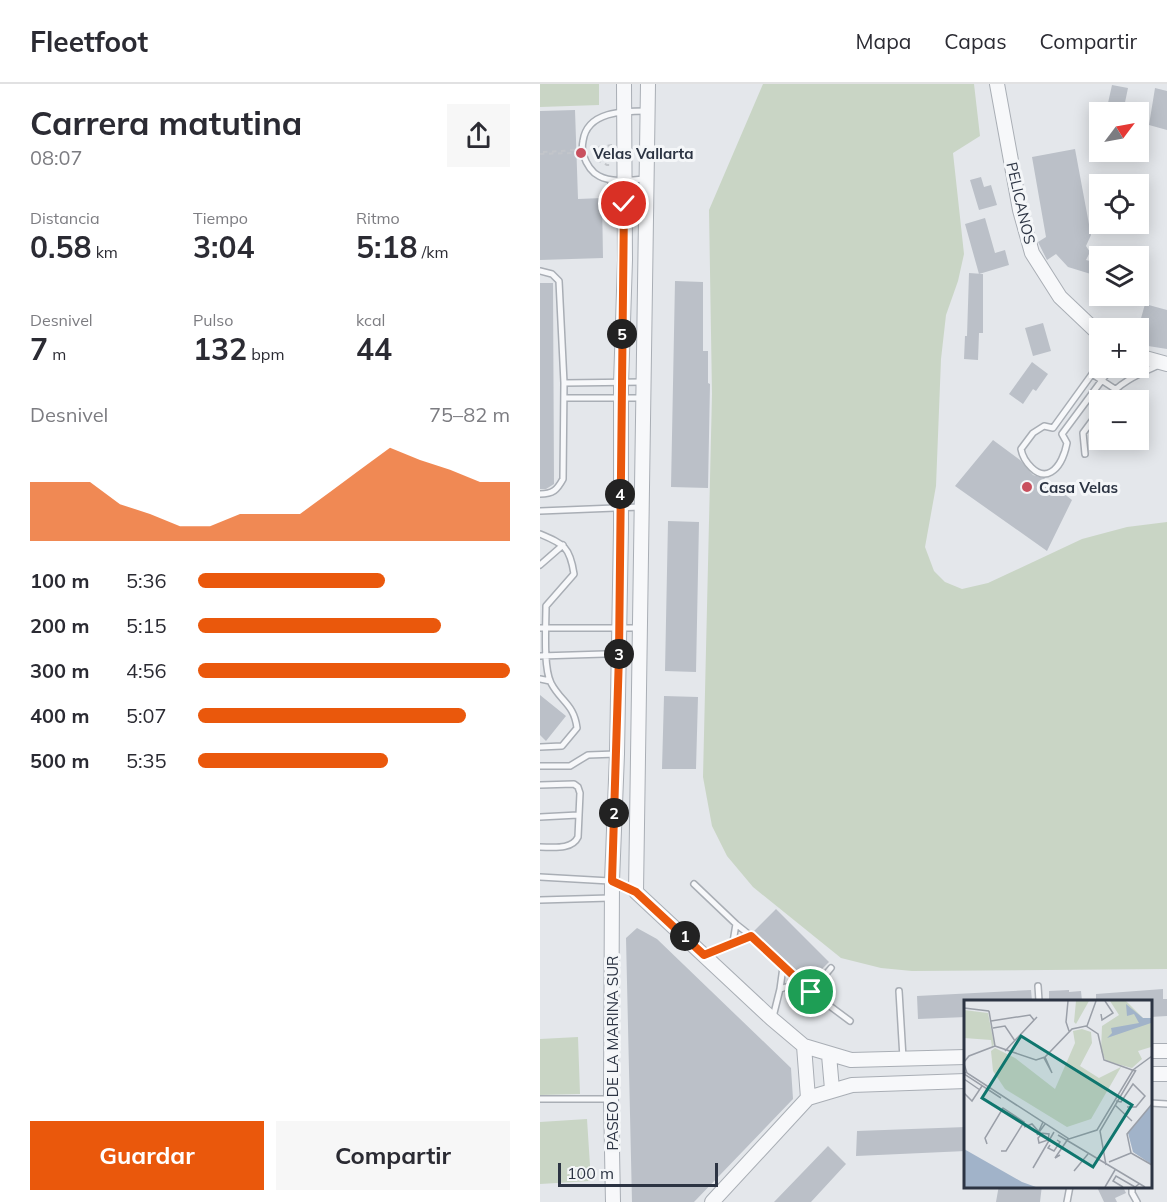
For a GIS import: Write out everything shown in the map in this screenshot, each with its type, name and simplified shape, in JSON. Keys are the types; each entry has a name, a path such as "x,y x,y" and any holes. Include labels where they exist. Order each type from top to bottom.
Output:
{"street":[{"name":"PASEO DE LA MARINA SUR","path":"613,1202 612,881 617,754 621,384 625,260 614,204 618,180 625,164 624,84"},
{"path":"636,892 648,84"},
{"name":"PELICANOS","path":"997,84 1020,210 1032,253 1060,297 1089,325"},
{"path":"1149,359 1165,363"},
{"path":"621,529 640,530"},
{"path":"612,881 636,892 804,1046 829,1055 851,1059 964,1057"},
{"path":"804,1046 808,1098"},
{"path":"1152,1052 1167,1051"},
{"path":"829,1055 832,1089"},
{"path":"712,1202 808,1098 832,1089 852,1085 964,1081"}],"lane":[{"path":"647,179 618,180 600,177 591,170 579,152 585,130 594,121 603,116 624,111 648,111"},
{"path":"614,204 646,203"},
{"path":"540,271 552,274 559,281 564,383 563,479 557,490 551,494 540,494"},
{"path":"1099,378 1115,389 1134,376 1165,363"},
{"path":"1053,428 1089,378"},
{"path":"1062,434 1102,380"},
{"path":"564,383 643,382"},
{"path":"564,398 643,398"},
{"path":"1085,454 1083,433 1089,425"},
{"path":"1044,426 1053,428 1062,434 1067,443 1060,462 1052,472 1044,474 1028,465 1023,457 1022,449 1033,433 1044,426"},
{"path":"540,511 641,507"},
{"path":"540,534 563,545 572,560 574,574 543,608 543,656 550,681 575,714 577,728 562,746 540,747"},
{"path":"540,565 563,545"},
{"path":"543,628 639,628"},
{"path":"543,656 639,653"},
{"path":"540,679 550,681"},
{"path":"540,766 570,766 588,755 617,754"},
{"path":"540,785 574,784 580,793 578,837 575,842 571,845 540,847"},
{"path":"540,816 578,815"},
{"path":"540,877 612,881"},
{"path":"694,884 799,983 850,1021"},
{"path":"540,900 612,900"},
{"path":"733,942 736,924"},
{"path":"704,955 751,936"},
{"path":"772,1019 783,967"},
{"path":"811,992 831,968"},
{"path":"780,989 799,983"},
{"path":"1038,986 1039,1000"},
{"path":"899,991 903,1058"},
{"path":"540,1099 611,1099"},
{"path":"1152,1103 1167,1104"},
{"path":"1067,1202 1070,1187"},
{"path":"1132,1187 1137,1202"}],"path":[{"path":"624,143 601,145 598,147 597,160 607,165 625,164"},
{"path":"540,153 579,152"},
{"path":"540,153 579,152"}],"green space":[{"path":"540,84 599,84 599,105 540,107"},
{"path":"763,84 974,84 980,136 953,153 964,254 958,281 946,315 941,359 936,486 925,547 934,571 945,582 962,589 988,583 1082,539 1127,527 1167,522 1167,969 912,971 881,968 841,958 753,887 727,856 712,826 703,777 712,394 709,210"},
{"path":"578,1037 580,1094 540,1095 540,1039"},
{"path":"587,1119 591,1181 540,1184 540,1122"}],"building":[{"path":"1112,85 1128,88 1125,102 1108,102"},
{"path":"1155,88 1167,91 1167,130 1149,125"},
{"path":"575,110 578,199 602,198 603,258 540,260 540,111"},
{"path":"1075,149 1091,235 1086,246 1089,250 1086,260 1089,261 1089,273 1068,267 1056,254 1047,260 1038,242 1046,237 1032,157"},
{"path":"981,177 984,187 991,185 997,205 979,210 970,180"},
{"path":"985,218 995,253 1005,250 1009,265 979,274 965,224"},
{"path":"969,273 983,274 983,333 979,333 978,360 964,359"},
{"path":"675,281 703,282 703,351 708,351 708,383 710,384 708,488 671,487"},
{"path":"540,283 553,283 554,484 546,489 540,489"},
{"path":"1144,306 1167,310 1167,349 1149,346 1149,318 1141,318"},
{"path":"1043,323 1051,351 1033,356 1025,328"},
{"path":"1032,362 1048,374 1036,391 1033,389 1023,404 1009,394"},
{"path":"993,440 1020,460 1033,475 1044,478 1072,500 1047,551 955,486"},
{"path":"668,521 699,522 696,672 665,671"},
{"path":"540,695 566,716 546,741 540,735"},
{"path":"664,696 698,697 696,769 662,769"},
{"path":"776,909 829,962 808,983 753,932"},
{"path":"637,928 657,939 791,1068 793,1099 694,1202 632,1202 626,938"},
{"path":"1163,989 1163,999 1167,999 1167,1016 1152,1017 1152,1000 1096,1000 1096,994"},
{"path":"1031,990 1032,1000 964,1000 964,1017 918,1019 917,996"},
{"path":"1049,991 1081,991 1082,1000 1049,1000"},
{"path":"964,1127 964,1151 856,1156 857,1131"},
{"path":"828,1146 846,1164 811,1202 774,1202"},
{"path":"999,1187 1042,1187 1040,1202 996,1202"},
{"path":"1097,1187 1123,1187 1126,1193 1115,1198 1117,1202 1104,1202"}],"place":[{"name":"Velas Vallarta","path":"581,153"},
{"name":"Casa Velas","path":"1027,487"}],"route":[{"path":"624,204 619,654 612,881 636,892 656,908 704,955 751,936 811,992"}]}
